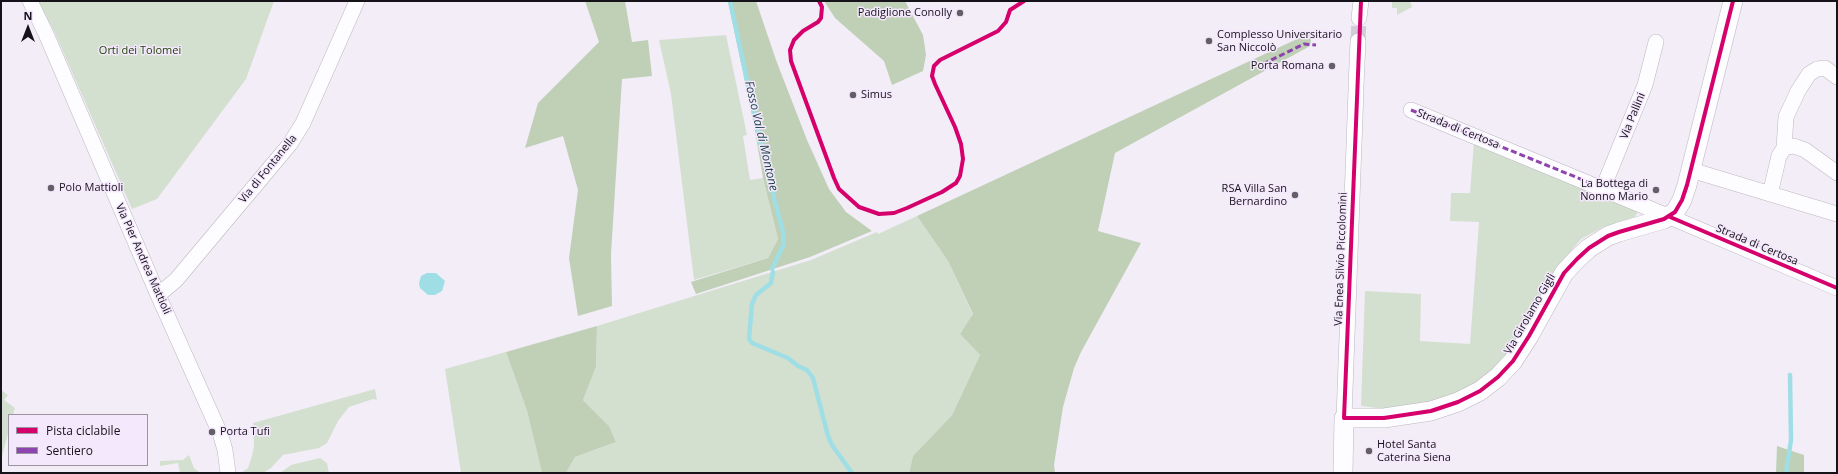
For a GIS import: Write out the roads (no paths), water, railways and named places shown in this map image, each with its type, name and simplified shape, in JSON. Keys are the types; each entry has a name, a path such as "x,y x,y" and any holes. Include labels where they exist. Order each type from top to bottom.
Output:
{"main road":[{"path":"1670,217 1678,209 1691,170 1733,1"},
{"name":"Via Girolamo Gigli","path":"1344,418 1384,418 1431,410 1458,402 1480,391 1498,377 1513,361 1529,336 1564,273 1577,259 1598,242 1613,234 1670,217"},
{"name":"Via Enea Silvio Piccolomini","path":"1343,473 1344,418"}],"street":[{"name":"Via Pier Andrea Mattioli","path":"30,1 46,34 158,295 219,431 225,450 228,473"},
{"name":"Via di Fontanella","path":"158,295 176,280 290,144 303,123 357,1"},
{"path":"1359,18 1361,1"},
{"name":"Via Enea Silvio Piccolomini","path":"1344,418 1358,41"},
{"name":"Via Pallini","path":"1603,188 1645,85 1656,42"},
{"path":"1770,194 1779,156 1784,148 1786,117 1803,82 1809,74 1819,68 1828,70 1837,77"},
{"name":"Strada di Certosa","path":"1411,110 1603,188 1837,288"},
{"path":"1784,148 1794,146 1805,150 1837,173"},
{"path":"1691,170 1837,214"}],"water":[{"path":"427,273 436,273 445,281 442,291 435,295 428,295 420,288 419,283 421,276"}],"waterway":[{"name":"Fosso Val di Montone","path":"730,1 764,159 783,232 784,244 772,269"},
{"name":"Fosso Val di Montone","path":"773,272 771,283 756,295 752,304 749,339 752,343 788,358 798,366 807,370 813,378 828,436 832,445 852,473"},
{"path":"1786,473 1791,440 1790,375"}],"tunnel":[{"path":"1358,41 1359,18"}],"place":[{"name":"Padiglione Conolly","path":"960,13"},
{"name":"Complesso Universitario San Niccolò","path":"1209,41"},
{"name":"Porta Romana","path":"1332,66"},
{"name":"Simus","path":"853,95"},
{"name":"Polo Mattioli","path":"51,188"},
{"name":"La Bottega di Nonno Mario","path":"1656,190"},
{"name":"RSA Villa San Bernardino","path":"1295,195"},
{"name":"Porta Tufi","path":"212,432"},
{"name":"Hotel Santa Caterina Siena","path":"1369,451"}],"park label":[{"name":"Orti dei Tolomei","path":"140,51"}]}
